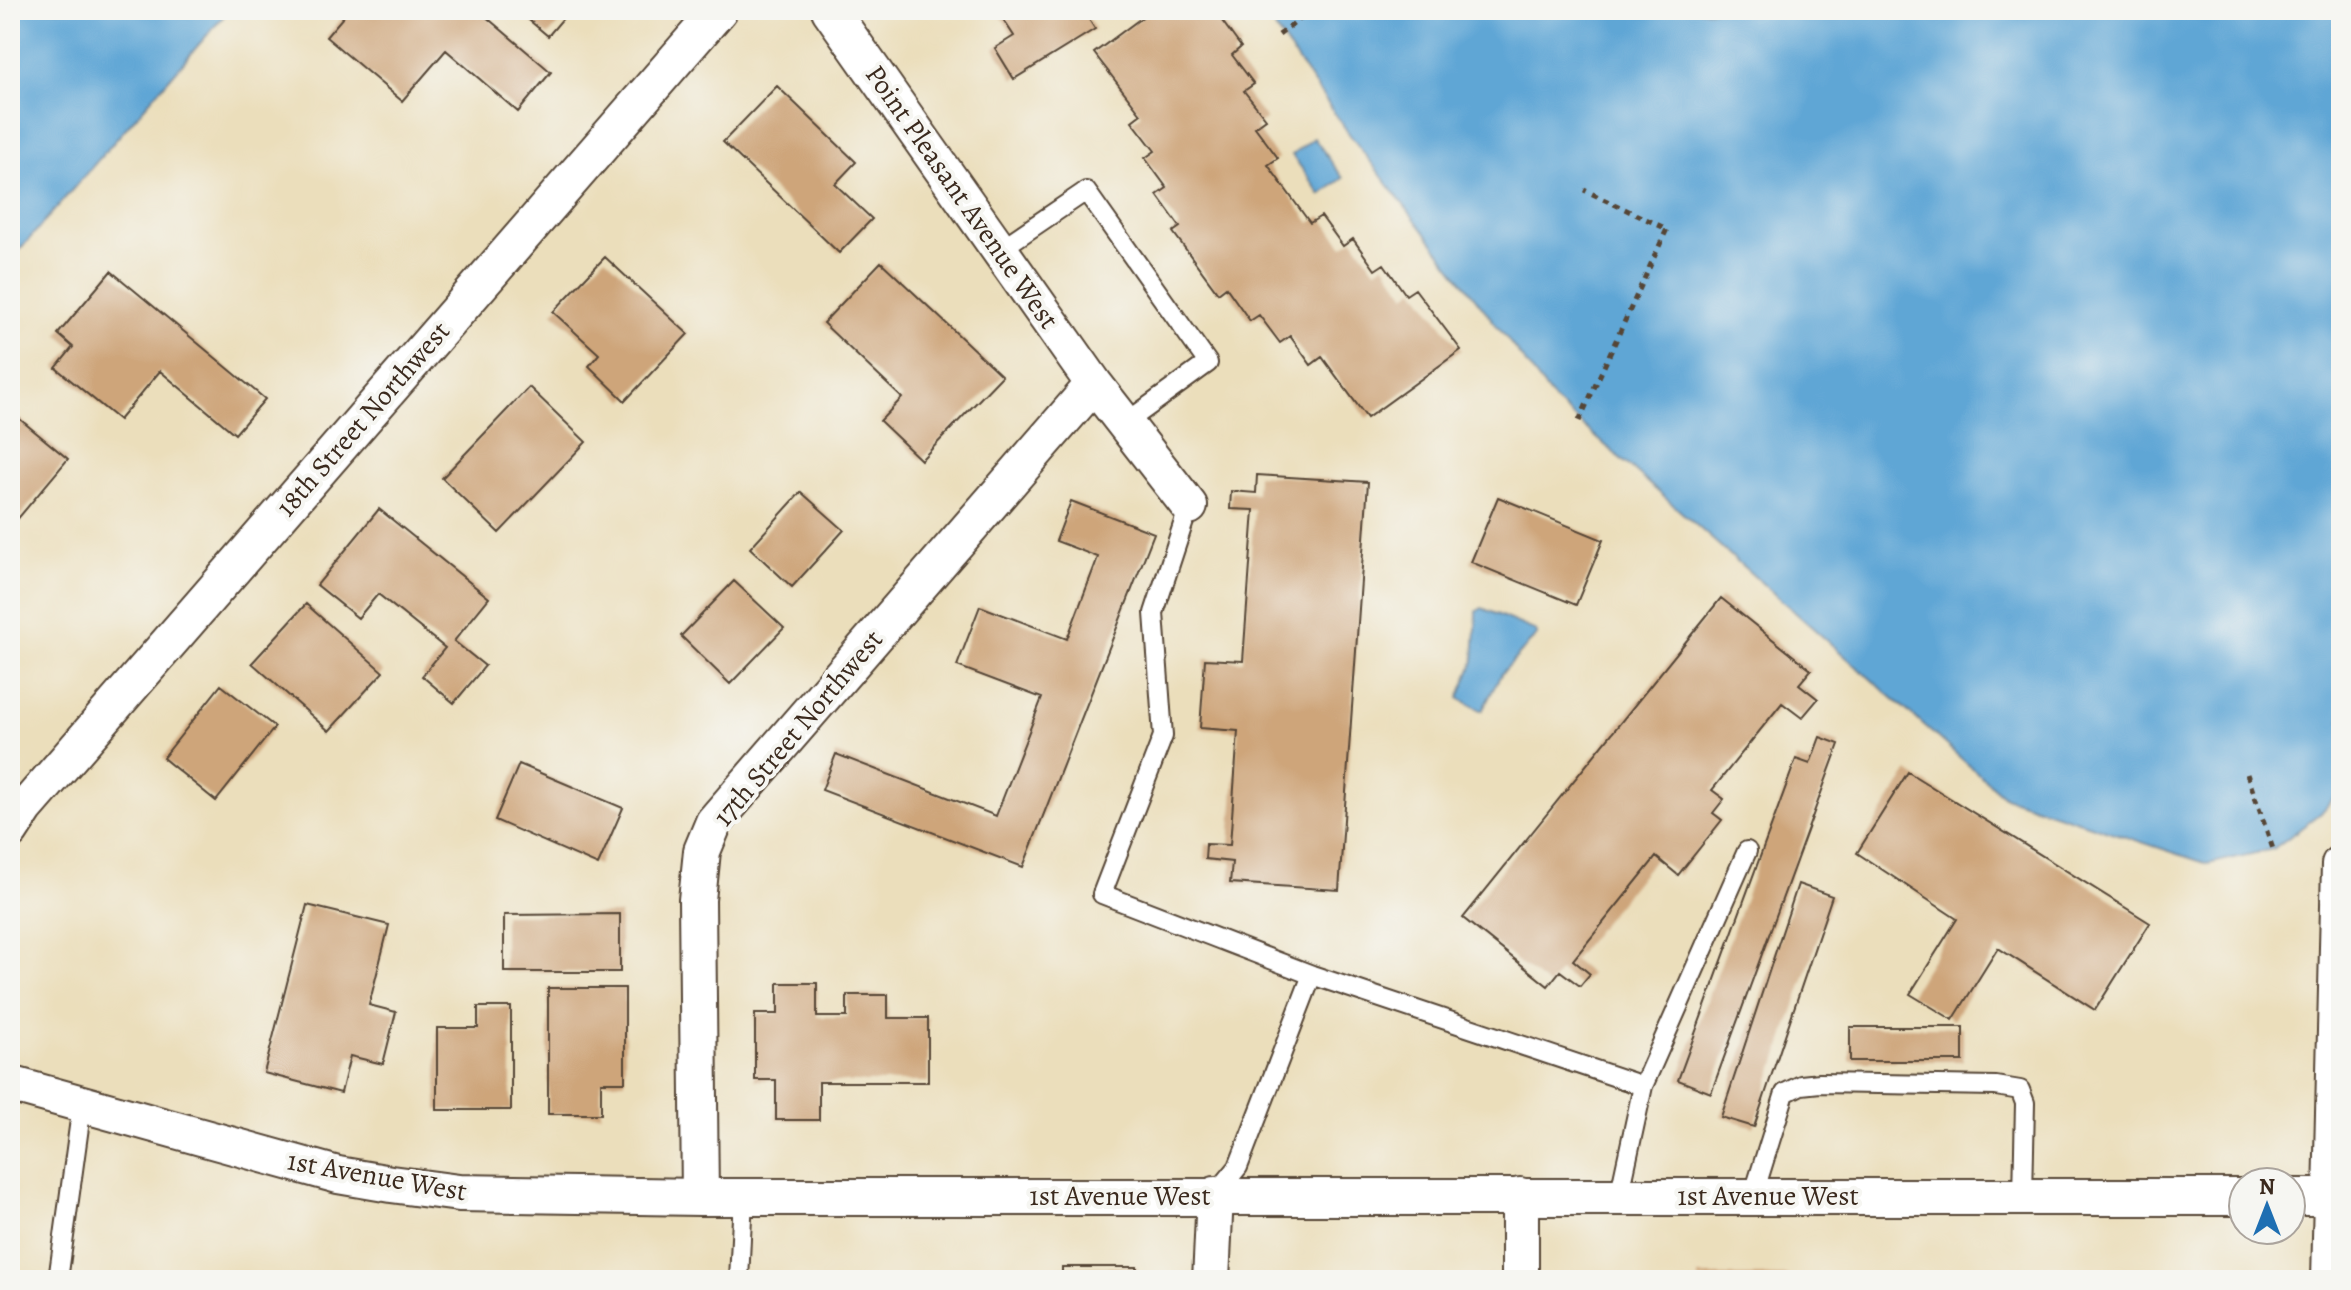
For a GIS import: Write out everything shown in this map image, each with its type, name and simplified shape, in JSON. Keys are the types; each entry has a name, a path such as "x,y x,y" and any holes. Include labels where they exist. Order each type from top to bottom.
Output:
{"street":[{"name":"18th Street Northwest","path":"10,831 25,808 719,10"},
{"name":"Point Pleasant Avenue West","path":"830,10 1094,384 1189,506"},
{"name":"17th Street Northwest","path":"700,1197 697,900 702,851 714,822 1094,384"},
{"path":"2330,1280 2339,1012 2340,864"},
{"name":"1st Avenue West","path":"10,1084 338,1175 459,1193 700,1197 2227,1197"},
{"path":"1211,1280 1215,1195"},
{"path":"1520,1196 1520,1280"},
{"path":"2307,1197 2332,1197"}],"lane":[{"path":"999,250 1086,191 1208,363 1124,424"},
{"path":"1189,506 1154,613 1163,736 1102,894 1312,975 1643,1086"},
{"path":"1619,1197 1643,1086 1747,851"},
{"path":"1215,1195 1238,1167 1312,975"},
{"path":"1753,1196 1785,1093 1801,1085 1820,1083 2004,1087 2020,1090 2025,1103 2023,1197"},
{"path":"58,1280 82,1105"},
{"path":"739,1280 743,1197"}],"path":[{"path":"1279,35 1312,10"},
{"path":"1579,421 1667,229 1584,190"},
{"path":"2247,774 2273,849"}],"water":[{"path":"10,10 229,10 10,261"},
{"path":"1262,10 2341,10 2341,789 2321,813 2273,849 2208,864 2005,797 1554,400 1350,135"},
{"path":"1314,138 1343,178 1321,195 1292,155"},
{"path":"1482,608 1534,630 1537,635 1501,674 1482,711 1459,698 1474,661 1477,611"}],"building":[{"path":"349,10 478,10 551,72 518,112 446,50 402,101 326,37"},
{"path":"517,10 570,10 548,36"},
{"path":"997,10 1083,10 1095,29 1014,79 995,48 1014,36"},
{"path":"1152,10 1214,10 1241,47 1232,55 1254,84 1244,91 1266,119 1255,127 1278,158 1268,165 1310,223 1321,216 1343,246 1353,239 1375,270 1384,264 1406,295 1415,289 1461,350 1367,418 1322,357 1311,365 1290,336 1280,343 1259,315 1250,321 1226,287 1218,293 1173,232 1180,227 1157,195 1167,188 1145,158 1155,151 1132,121 1141,114 1094,53"},
{"path":"777,86 856,162 835,184 872,219 839,253 723,142"},
{"path":"605,257 688,334 625,401 589,366 599,354 553,312"},
{"path":"881,262 1002,376 921,460 880,421 902,398 823,323"},
{"path":"111,271 265,399 235,434 160,371 119,420 56,368 73,347 58,334"},
{"path":"529,387 586,442 499,533 442,478"},
{"path":"10,411 68,459 10,528"},
{"path":"1257,475 1368,482 1339,890 1230,883 1232,862 1205,859 1206,844 1230,845 1238,731 1200,728 1205,659 1243,661 1254,510 1230,509 1231,491 1256,493"},
{"path":"801,492 844,530 792,587 750,548"},
{"path":"1498,497 1603,540 1576,605 1471,562"},
{"path":"1071,501 1154,533 1023,867 822,790 836,754 996,816 1042,698 957,666 980,606 1067,639 1098,557 1056,541"},
{"path":"379,509 489,598 454,641 485,666 454,703 422,676 445,648 378,594 358,618 317,585"},
{"path":"734,581 784,628 730,684 681,636"},
{"path":"1721,598 1811,670 1799,684 1818,699 1802,718 1782,703 1712,790 1724,799 1713,813 1722,820 1678,875 1656,857 1573,960 1590,974 1580,986 1560,971 1548,986 1463,918"},
{"path":"306,604 383,672 329,731 252,663"},
{"path":"221,685 275,727 216,801 163,758"},
{"path":"1820,737 1839,744 1711,1093 1678,1080 1796,759 1810,764"},
{"path":"519,764 623,808 598,865 495,820"},
{"path":"1908,772 2150,923 2095,1010 1998,948 1953,1020 1910,994 1957,919 1857,853"},
{"path":"1798,884 1832,896 1754,1127 1721,1117"},
{"path":"307,905 389,925 369,1005 396,1012 383,1064 350,1056 341,1093 264,1073"},
{"path":"620,914 620,972 504,972 504,915"},
{"path":"778,983 817,983 817,1017 847,1017 847,995 888,995 888,1018 928,1018 928,1082 819,1082 819,1120 776,1120 776,1080 755,1080 755,1014 778,1014"},
{"path":"548,988 625,988 625,1082 601,1082 601,1114 548,1114"},
{"path":"478,1007 511,1007 511,1110 437,1110 437,1028 478,1028"},
{"path":"1850,1027 1963,1027 1963,1061 1850,1061"},
{"path":"1062,1267 1137,1267 1137,1280 1062,1280"},
{"path":"1816,1274 1898,1274 1898,1280 1816,1280"},
{"path":"1699,1276 1788,1276 1788,1280 1699,1280"}]}
